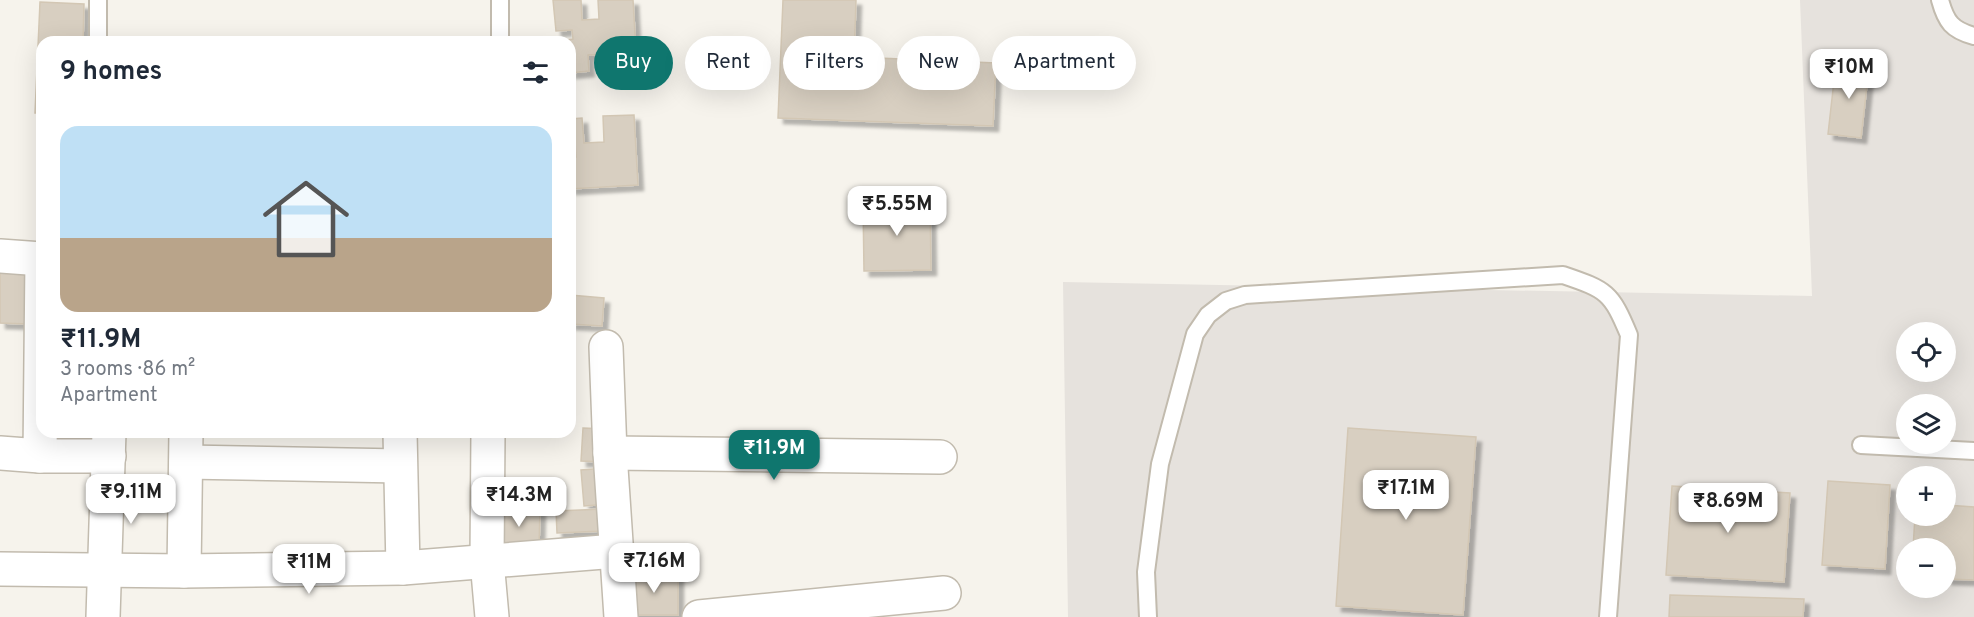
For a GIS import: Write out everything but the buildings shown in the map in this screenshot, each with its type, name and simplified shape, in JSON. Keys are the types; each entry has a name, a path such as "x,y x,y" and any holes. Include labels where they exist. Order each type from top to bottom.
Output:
{"street":[{"path":"0,256 36,259"},
{"path":"606,347 610,453 621,617"},
{"path":"40,438 40,456"},
{"path":"400,438 403,568"},
{"path":"488,438 487,561 492,617"},
{"path":"0,453 40,456 109,444 103,617"},
{"path":"184,571 186,447 400,466"},
{"path":"610,453 940,457"},
{"path":"0,569 184,571 403,568 616,552"},
{"path":"699,617 944,593"}],"lane":[{"path":"98,0 98,36"},
{"path":"500,0 500,36"},
{"path":"1940,0 1945,17 1959,32 1974,36"},
{"path":"1148,617 1146,572 1160,464 1195,334 1208,315 1226,301 1245,295 1563,275 1598,287 1616,305 1629,335 1608,617"},
{"path":"1860,445 1974,451"}],"shaded area":[{"path":"1800,0 1974,0 1974,617 1068,617 1063,282 1812,296"}]}
